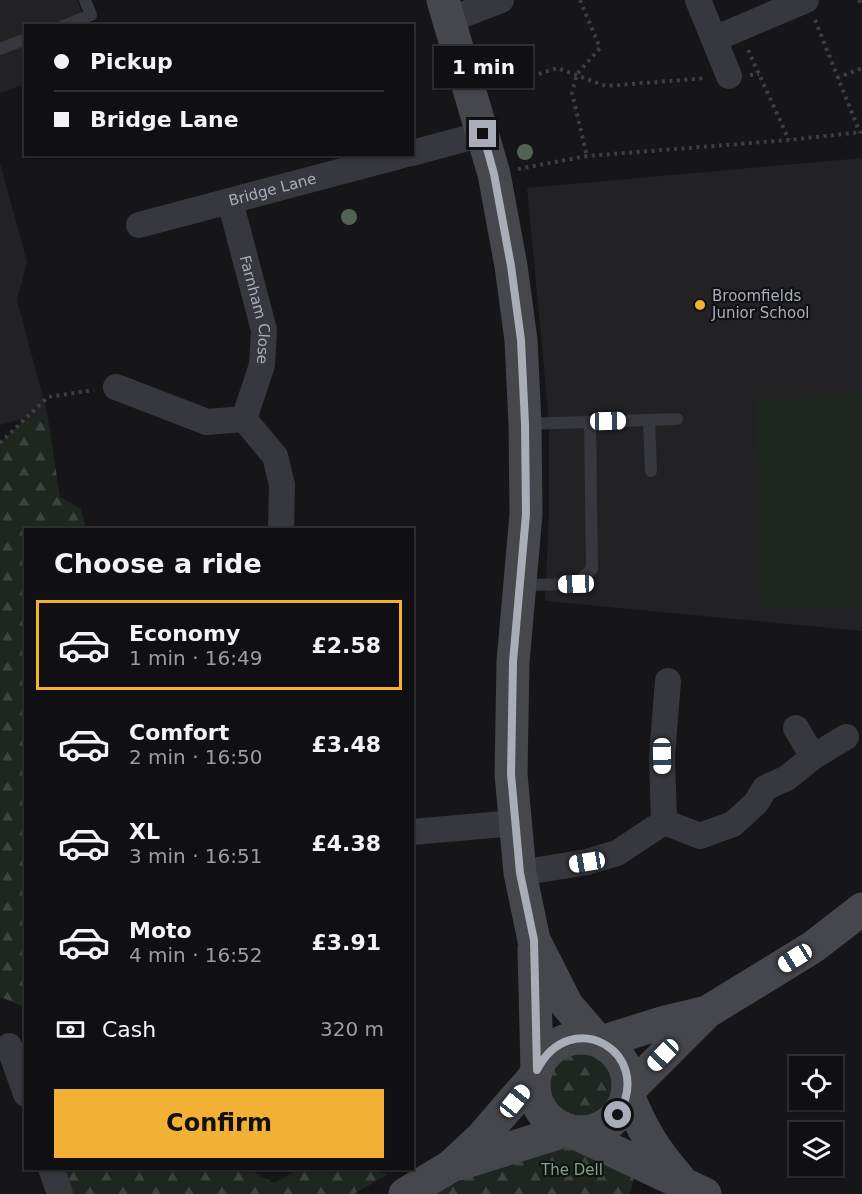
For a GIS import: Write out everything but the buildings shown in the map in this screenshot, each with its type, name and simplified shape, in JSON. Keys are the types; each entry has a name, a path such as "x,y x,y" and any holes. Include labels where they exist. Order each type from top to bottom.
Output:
{"street":[{"path":"501,0 446,10 494,174 511,266 521,340 526,514 513,673 511,774 520,873 534,940 536,1073 534,1086 537,1101 544,1114 556,1125 693,1188"},
{"path":"698,0 729,76"},
{"path":"714,39 738,28 808,5"},
{"path":"414,152 483,134"},
{"name":"Bridge Lane","path":"139,225 399,156"},
{"name":"Farnham Close","path":"230,201 264,330 262,364 244,419"},
{"path":"116,387 207,422 244,419 275,456 282,485 281,528"},
{"path":"664,822 662,756 668,681"},
{"path":"796,728 813,757"},
{"path":"664,822 700,836 734,824 756,802 765,788 787,778 813,757 846,737"},
{"path":"520,873 587,862 617,853 664,822"},
{"path":"414,832 514,823"},
{"path":"452,1166 569,1131 597,1130 608,1124 618,1115 628,1093 707,1012 813,947 862,909"},
{"path":"534,940 567,1005 599,1042 618,1056 625,1066 628,1093 640,1125 657,1154 693,1188"},
{"path":"405,1194 452,1166 481,1138 536,1073 542,1059 561,1043 585,1038 599,1042 707,1012"},
{"path":"9,1046 24,1088"},
{"path":"52,1170 60,1194"}],"lane":[{"path":"68,24 91,15 85,0"},
{"path":"0,49 24,40"},
{"path":"525,424 677,419"},
{"path":"649,420 651,471"},
{"path":"520,585 576,584 592,569 590,422"}],"path":[{"path":"580,0 600,48 577,74 572,93 587,156"},
{"path":"859,0 862,7"},
{"path":"494,174 587,156 861,133 808,5"},
{"path":"738,28 789,140"},
{"path":"495,88 557,68 606,86 759,74"},
{"path":"837,78 862,68"},
{"path":"0,443 48,397 116,387"}],"shaded area":[{"path":"0,0 77,0 87,24 24,24 24,84 0,93"},
{"name":"Broomfields Junior School","path":"862,158 862,631 545,601 549,512 549,422 527,188"},
{"path":"0,163 27,262 17,300 47,412 0,425"}],"green space":[{"path":"862,396 862,605 759,607 755,398"},
{"path":"47,412 60,497 81,509 86,528 24,528 24,1007 0,997 0,443 26,418"},
{"path":"581,1053 593,1056 604,1063 611,1074 614,1086 611,1098 604,1109 593,1116 581,1119 569,1116 558,1109 551,1098 548,1086 551,1074 558,1063 569,1056"},
{"name":"The Dell","path":"573,1143 635,1174 630,1194 426,1194 460,1176"},
{"path":"51,1170 250,1170 274,1183 298,1170 370,1170 388,1174 354,1194 60,1194"}],"place":[{"name":"Broomfields Junior School","path":"700,305"}],"route":[{"path":"483,134 494,174 511,266 521,340 526,514 513,662 511,774 520,873 534,940 537,1070 542,1059 550,1050 561,1043 585,1038 601,1042 618,1056 625,1066 628,1095 618,1115"}]}
